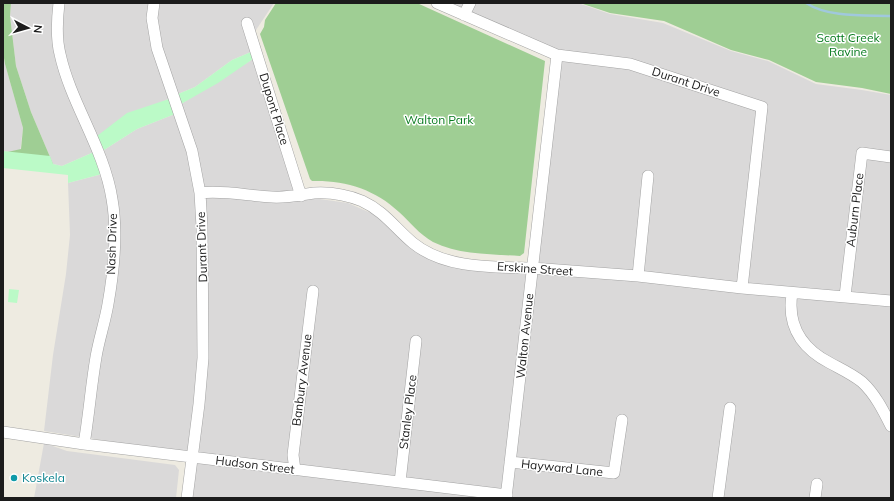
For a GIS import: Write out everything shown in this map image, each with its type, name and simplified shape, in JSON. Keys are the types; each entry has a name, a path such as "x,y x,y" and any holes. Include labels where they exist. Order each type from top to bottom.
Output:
{"street":[{"name":"Nash Drive","path":"59,3 57,34 59,53 73,95 107,176 115,215 114,258 108,304 96,356 84,444"},
{"name":"Durant Drive","path":"154,3 152,18 157,48 192,151 200,193 203,264 203,358 199,404 187,498"},
{"name":"Durant Drive","path":"437,3 557,55 630,64 762,107 742,288"},
{"path":"464,15 470,3"},
{"name":"Dupont Place","path":"247,23 301,196"},
{"name":"Walton Avenue","path":"507,496 557,55"},
{"name":"Auburn Place","path":"845,296 862,153 891,157"},
{"path":"638,276 648,176"},
{"name":"Erskine Street","path":"200,193 235,193 274,197 326,193 340,194 363,202 377,210 391,221 413,243 432,255 444,260 518,268 638,276 792,293 845,296 891,301"},
{"name":"Banbury Avenue","path":"295,470 293,455 313,291"},
{"path":"792,293 792,320 799,337 817,355 846,371 863,383 878,401 891,426"},
{"name":"Stanley Place","path":"400,482 416,341"},
{"path":"718,498 730,408"},
{"name":"Hayward Lane","path":"510,462 614,473 622,420"},
{"name":"Hudson Street","path":"3,432 84,444 507,496"},
{"path":"815,498 817,484"}],"shaded area":[{"path":"11,3 274,3 254,33 251,52 232,60 195,87 178,94 97,136 94,152 62,166 53,164 31,112 16,66 10,16"},
{"path":"443,3 578,3 610,14 663,23 731,51 768,61 816,84 891,95 891,498 189,498 195,455 44,431 70,235 68,183 110,172 104,150 137,129 175,114 181,104 253,59 299,196 348,203 380,217 441,263 535,268 560,56"},
{"path":"3,52 23,128 20,153 3,151"},
{"path":"44,443 67,451 175,465 179,470 176,498 34,498"}],"green space":[{"path":"3,3 11,3 10,16 16,66 31,112 53,164 3,153 21,149 23,128 3,52"},
{"name":"Walton Park","path":"276,3 417,3 545,61 524,253 520,256 487,254 464,252 443,246 433,242 419,232 399,212 380,197 347,184 312,181 310,179 260,34 264,27 265,20"},
{"name":"Scott Creek Ravine","path":"580,3 891,3 891,94 862,88 816,82 769,60 731,50 664,21 610,13"},
{"path":"251,52 253,59 218,83 181,104 178,94 195,87 232,60"},
{"path":"169,99 175,114 137,129 104,150 97,136 127,113"},
{"path":"3,151 50,156 53,164 62,166 94,152 102,174 68,183 68,175 3,168"},
{"path":"9,289 19,290 17,303 8,302"}],"waterway":[{"path":"806,3 825,11 847,15 891,16"}],"place":[{"name":"Koskela","path":"14,478"}]}
